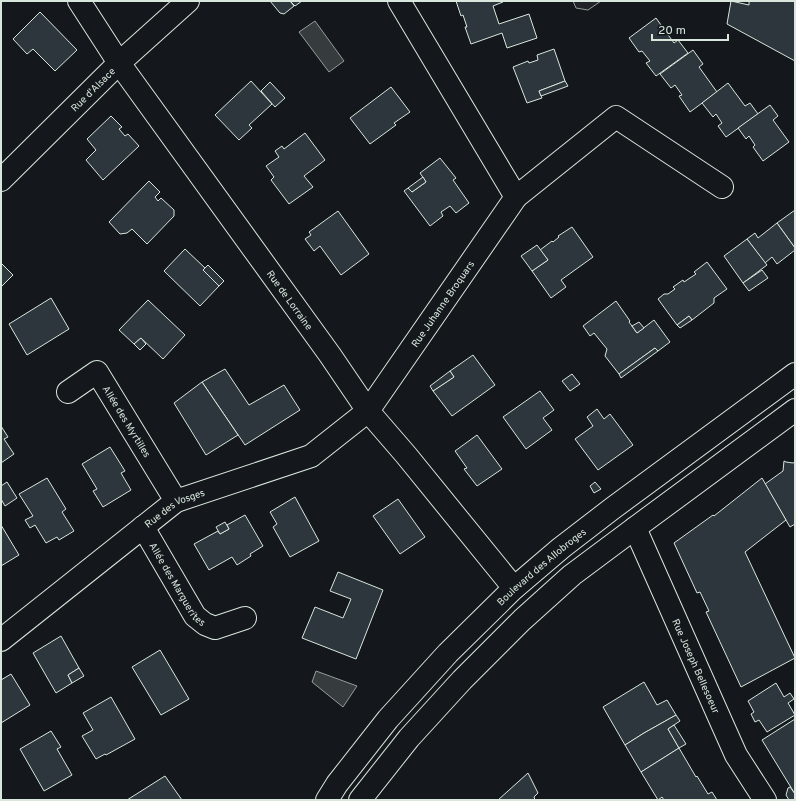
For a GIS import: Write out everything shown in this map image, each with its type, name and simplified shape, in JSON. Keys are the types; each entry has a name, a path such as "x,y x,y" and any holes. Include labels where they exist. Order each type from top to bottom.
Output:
{"street":[{"name":"Rue de Lorraine","path":"79,1 119,63 368,411 406,455 514,588"},
{"name":"Rue d'Alsace","path":"1,180 119,63 188,1"},
{"path":"399,1 516,197"},
{"name":"Rue Juhanne Broquars","path":"368,411 516,197 616,117 722,187"},
{"name":"Allée des Myrtilles","path":"68,392 97,372 176,501"},
{"name":"Boulevard des Allobroges","path":"326,800 388,719 448,653 514,588 561,548 613,508 795,374"},
{"path":"360,800 409,738 462,680 522,620 572,575 795,410"},
{"name":"Rue des Vosges","path":"1,640 176,501 311,456 368,411"},
{"name":"Allée des Marguerites","path":"143,527 195,616 205,624 215,628 245,618"},
{"name":"Rue Joseph Bellesoeur","path":"635,528 736,755 765,800"}],"shaded area":[{"path":"573,1 601,1 588,10 576,8"},
{"path":"315,21 344,61 329,72 299,32"},
{"path":"316,671 357,686 343,707 312,682"}],"building":[{"path":"270,1 290,1 294,6 284,14 280,13"},
{"path":"290,1 302,1 295,6"},
{"path":"456,1 503,1 493,6 499,24 529,14 537,38 507,48 502,33 471,44 465,27 467,27 463,15 461,16"},
{"path":"731,1 749,5 749,1 795,1 795,61 727,24"},
{"path":"40,12 77,50 55,71 33,49 27,54 13,39"},
{"path":"656,18 674,43 678,40 688,53 656,76 646,63 650,61 642,51 639,52 629,38"},
{"path":"554,49 565,81 539,91 542,98 527,103 513,67 528,61 529,63 538,60 537,55"},
{"path":"693,50 703,64 699,67 717,92 690,112 679,96 682,95 675,85 671,88 660,74"},
{"path":"251,81 272,104 249,125 252,128 239,140 215,115"},
{"path":"565,81 568,86 541,96 539,91"},
{"path":"270,82 285,98 275,107 261,91"},
{"path":"728,83 745,106 750,103 758,114 726,137 718,126 722,123 716,114 713,117 702,103"},
{"path":"391,87 410,112 394,123 396,125 370,144 350,118"},
{"path":"770,105 778,116 773,120 789,142 763,161 753,147 755,145 749,136 746,139 738,128"},
{"path":"111,116 122,127 119,129 125,136 128,134 139,146 103,180 86,160 96,150 87,139"},
{"path":"305,133 325,160 304,176 313,187 289,204 271,180 274,177 266,166 279,157 275,151 282,146 284,149"},
{"path":"440,158 456,178 453,180 469,203 456,213 450,206 441,212 443,216 430,226 404,191 408,188 412,192 426,182 420,173"},
{"path":"423,177 426,182 412,192 408,188"},
{"path":"149,181 160,192 155,197 158,201 161,198 174,210 174,216 147,244 132,229 127,233 120,234 109,222"},
{"path":"795,210 795,248 777,223"},
{"path":"338,211 369,254 341,275 320,246 314,251 305,239 311,235 309,232"},
{"path":"777,223 795,250 777,264 772,257 765,263 747,239 755,233 758,238"},
{"path":"572,227 593,257 561,280 566,287 551,298 532,271 548,260 540,250"},
{"path":"747,239 767,265 743,283 724,256"},
{"path":"537,245 548,260 532,271 521,256"},
{"path":"185,249 205,268 203,270 219,286 200,306 164,271"},
{"path":"707,262 727,289 714,298 714,303 692,320 689,316 677,325 658,299 664,294 668,294 675,289 673,287 683,280 684,282 696,274 694,272"},
{"path":"1,263 13,275 1,287"},
{"path":"208,265 224,281 219,286 203,270"},
{"path":"762,270 768,278 749,291 743,283"},
{"path":"51,298 69,329 27,355 9,324"},
{"path":"148,300 185,335 163,359 141,338 134,344 119,330"},
{"path":"616,301 637,333 654,320 670,342 658,351 655,348 619,374 605,356 607,349 594,333 590,336 583,326"},
{"path":"689,316 692,320 680,328 677,325"},
{"path":"639,322 644,328 637,333 632,326"},
{"path":"141,338 146,344 140,350 134,344"},
{"path":"655,348 658,351 621,378 619,374"},
{"path":"473,355 495,385 452,416 433,391 454,377 450,371"},
{"path":"225,369 249,405 284,385 300,410 245,445 202,382"},
{"path":"450,371 454,377 433,391 430,386"},
{"path":"572,374 580,384 570,391 562,381"},
{"path":"202,382 238,435 206,455 174,403"},
{"path":"540,391 554,410 543,418 552,430 526,449 503,417"},
{"path":"597,409 604,419 610,414 633,445 598,470 575,439 593,426 587,417"},
{"path":"1,426 8,437 4,439 14,454 1,463"},
{"path":"477,435 502,469 477,486 464,469 467,468 455,451"},
{"path":"110,447 125,471 121,473 131,490 103,507 93,491 97,489 82,464"},
{"path":"784,461 795,462 795,524 790,527 765,484 783,471"},
{"path":"47,478 66,509 62,512 74,531 59,540 57,537 46,543 35,525 30,528 25,520 33,516 19,494"},
{"path":"762,478 786,520 745,552 795,658 741,687 706,612 709,611 700,592 697,593 674,543 713,515 714,516"},
{"path":"7,482 17,498 5,506 1,499 1,486"},
{"path":"595,482 601,489 594,493 590,486"},
{"path":"295,497 319,541 290,557 273,527 277,524 270,512"},
{"path":"398,499 425,537 400,554 373,516"},
{"path":"245,515 263,546 250,554 251,556 237,565 232,557 209,570 194,544 218,531 220,534 229,529 227,525"},
{"path":"225,522 229,529 220,534 216,527"},
{"path":"1,525 19,555 1,566"},
{"path":"338,572 383,590 356,659 302,638 315,607 343,618 351,599 330,591"},
{"path":"61,636 79,668 68,675 72,683 56,693 33,653"},
{"path":"160,650 189,699 161,715 132,667"},
{"path":"79,668 84,676 72,683 68,675"},
{"path":"11,674 30,705 1,723 1,680"},
{"path":"644,682 657,705 667,700 676,715 625,745 603,707"},
{"path":"776,683 784,697 790,693 794,699 788,703 795,715 767,732 759,720 755,722 751,714 754,712 748,701"},
{"path":"111,697 135,739 96,759 82,736 93,730 83,713"},
{"path":"676,715 680,721 668,729 679,748 641,772 625,745"},
{"path":"795,719 795,794 762,740"},
{"path":"674,725 686,744 679,748 668,729"},
{"path":"51,731 61,747 57,749 72,775 44,791 20,749"},
{"path":"679,748 708,794 712,792 717,800 664,800 662,797 658,800 641,772"},
{"path":"528,773 538,793 534,797 535,800 498,800"},
{"path":"165,776 182,800 127,800"},
{"path":"790,787 795,794 795,800 789,800 786,795 788,788"}]}
